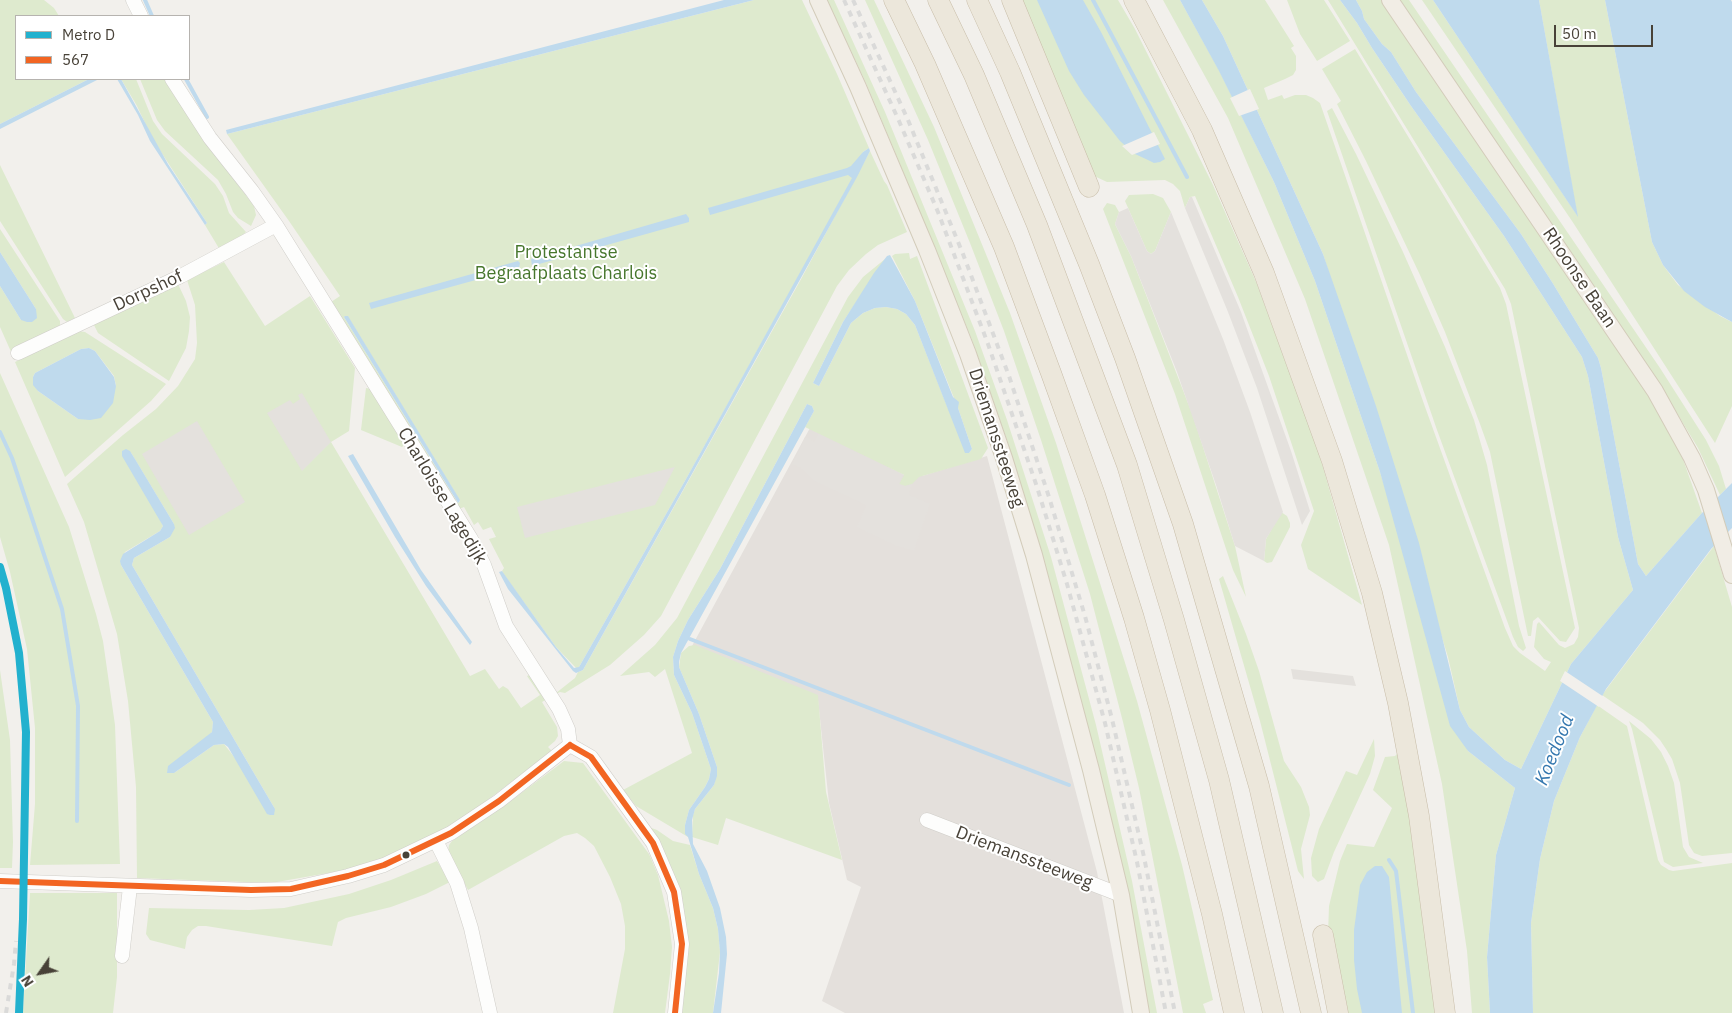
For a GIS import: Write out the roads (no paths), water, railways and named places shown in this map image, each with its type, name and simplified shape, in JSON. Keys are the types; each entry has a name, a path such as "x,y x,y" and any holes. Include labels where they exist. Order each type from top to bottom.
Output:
{"highway":[{"path":"894,0 929,72 1000,239 1051,373 1094,495 1134,618 1160,710 1212,914 1234,1013"},
{"path":"938,0 974,75 1038,225 1127,465 1174,620 1219,780 1273,1013"},
{"path":"977,0 1032,124 1089,264 1125,358 1183,524 1259,786 1311,1013"},
{"path":"1012,0 1088,187"},
{"path":"1134,0 1202,130 1264,273 1335,471 1372,593 1398,703 1419,816 1445,1013"},
{"path":"1323,935 1338,1013"}],"main road":[{"name":"Driemanssteeweg","path":"818,0 858,87 927,250 968,354 1004,458 1057,639 1121,895 1141,1013"},
{"name":"Rhoonse Baan","path":"1390,0 1655,391 1692,458 1706,490 1732,575"}],"street":[{"path":"133,0 140,15"},
{"name":"Charloisse Lagedijk","path":"173,80 210,138 276,225 471,539 484,565 506,626 558,709 568,729 570,745"},
{"name":"Dorpshof","path":"18,353 181,276 276,225"},
{"path":"0,881 226,890 291,888 348,876 384,865 436,841 462,826 570,745 591,757 653,843 674,892 682,944 675,1013"},
{"name":"Driemanssteeweg","path":"928,820 1121,895"},
{"path":"436,841 457,884 471,928 490,1013"},
{"path":"122,956 130,887"}],"water":[{"path":"724,0 754,0 227,134 226,130"},
{"path":"1037,0 1083,0 1165,159 1154,163 1135,154 1120,141 1084,95 1069,71"},
{"name":"Koedood","path":"1180,0 1202,0 1223,36 1323,254 1376,406 1419,543 1460,710 1469,727 1505,760 1521,769 1571,664 1633,590 1618,537 1588,376 1582,357 1504,236 1411,106 1340,0 1356,0 1364,19 1382,44 1391,52 1416,92 1521,234 1598,358 1638,564 1646,576 1701,514 1732,483 1732,528 1711,549 1606,689 1580,737 1554,801 1540,859 1531,923 1533,1013 1490,1013 1487,957 1496,855 1515,788 1468,751 1450,726 1380,472 1315,281 1274,182 1219,71"},
{"path":"1433,0 1539,0 1578,217"},
{"path":"1605,0 1731,0 1732,2 1732,322 1705,307 1684,291 1663,265 1652,242"},
{"path":"87,80 97,80 0,129 0,124"},
{"path":"118,80 122,80 168,164 207,223 205,225 150,141 138,115"},
{"path":"869,148 870,151 857,177 583,670 576,673 508,589 499,572 502,571 556,647 574,668 579,667 686,479 852,178 848,175 710,215 708,208 847,168"},
{"path":"686,214 689,222 532,266 531,259"},
{"path":"0,252 36,309 37,318 32,322 21,320 0,286"},
{"path":"890,255 915,301 953,397 959,402 958,408 972,449 969,453 965,453 915,325 906,314 897,309 875,308 863,313 851,323 819,386 813,383 843,322 874,273 887,256"},
{"path":"518,261 520,263 519,268 371,309 369,303"},
{"path":"348,316 460,500 458,503 344,317"},
{"path":"89,348 95,351 114,377 116,386 113,403 101,418 90,420 78,419 38,391 33,385 35,373 81,349"},
{"path":"807,404 812,406 814,411 681,653 679,662 679,667 699,714 717,767 714,785 695,809 692,820 693,844 707,871 720,908 726,937 727,954 721,1013 713,1013 719,973 718,929 713,908 699,874 688,837 685,834 689,810 705,787 711,769 692,713 674,675 673,657 688,620 720,569"},
{"path":"126,449 130,451 135,459 175,528 170,537 134,558 132,565 275,809 274,815 267,814 228,747 224,744 214,745 174,773 167,773 168,766 212,732 213,722 121,565 120,561 123,554 160,531 163,526 122,456 122,451"},
{"path":"353,454 421,570 472,642 470,645 426,586 395,537 348,456"},
{"path":"1375,866 1382,866 1389,877 1402,1013 1362,1013 1357,989 1354,960 1354,930 1360,885 1367,872"}],"waterway":[{"path":"145,0 152,15"},
{"path":"1093,0 1187,177"},
{"path":"187,80 207,117"},
{"path":"0,432 12,458 62,609 78,706 77,821"},
{"path":"690,639 1069,785"},
{"path":"1389,860 1396,871 1413,1013"}],"railway":[{"path":"844,0 938,212 988,344 1037,487 1067,584 1105,723 1137,862 1166,1013"},
{"path":"853,0 908,120 963,254 1009,376 1049,497 1085,616 1112,719 1144,857 1175,1013"},
{"path":"6,1013 16,941"}],"metro line":[{"name":"D","path":"0,567 19,653 26,732 23,919 19,1013"}],"park label":[{"name":"Protestantse Begraafplaats Charlois","path":"566,263"}]}
